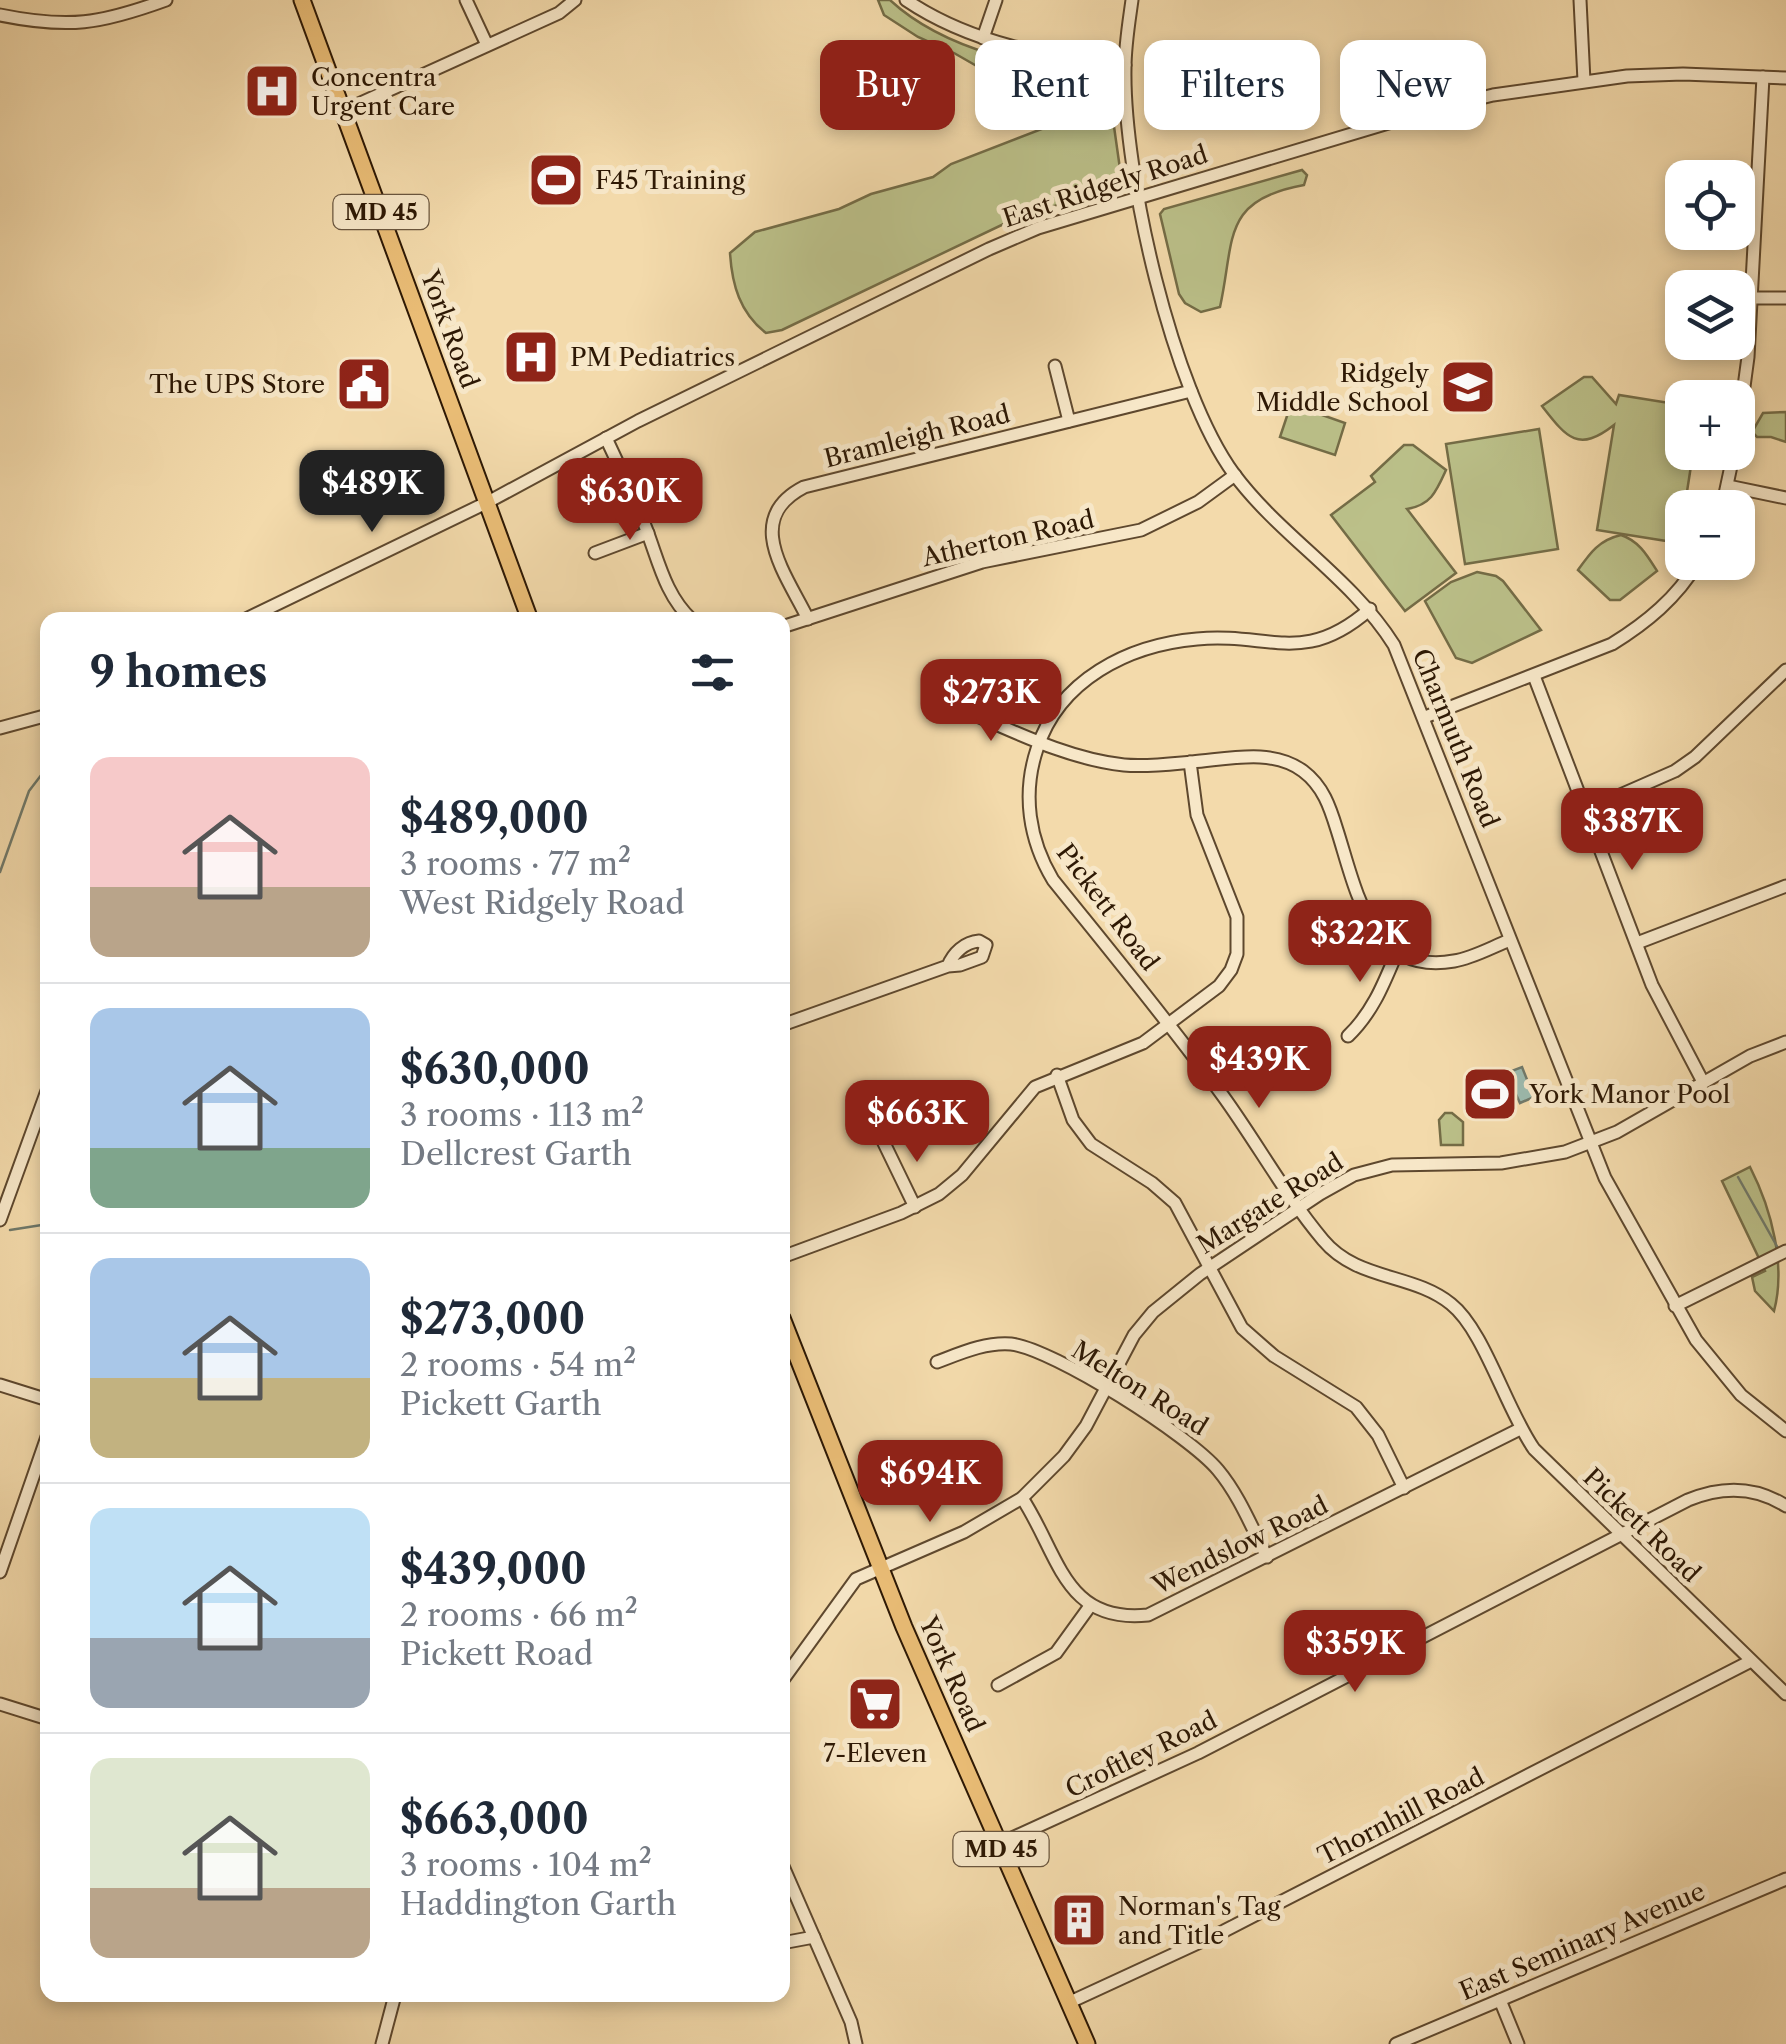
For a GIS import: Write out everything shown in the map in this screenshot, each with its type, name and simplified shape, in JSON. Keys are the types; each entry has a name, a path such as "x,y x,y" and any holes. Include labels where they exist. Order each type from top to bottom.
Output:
{"main road":[{"name":"York Road","path":"302,0 527,612"},
{"name":"York Road","path":"790,1338 880,1569 1087,2044"}],"street":[{"path":"0,15 48,24 88,23 166,0"},
{"path":"466,0 487,46"},
{"path":"343,111 559,12 576,0"},
{"path":"906,0 924,13 991,40"},
{"path":"983,38 996,0"},
{"name":"Charmuth Road","path":"1132,0 1124,65 1139,196 1167,316 1190,392 1235,475 1370,610 1394,645 1589,1144 1675,1306 1717,1369 1741,1396 1786,1431"},
{"path":"1580,0 1584,81"},
{"name":"East Ridgely Road","path":"261,612 488,502 606,438 989,248 1051,224 1458,103 1584,81 1652,75 1786,78"},
{"path":"1754,270 1764,76"},
{"path":"1755,298 1786,298"},
{"path":"1055,366 1070,421"},
{"name":"Bramleigh Road","path":"808,619 772,541 773,515 789,494 804,487 1190,392"},
{"path":"606,438 664,580 681,612"},
{"path":"1727,490 1731,470"},
{"name":"Atherton Road","path":"790,625 982,562 1142,530 1198,502 1235,475"},
{"path":"1728,486 1786,498"},
{"path":"595,554 648,533"},
{"path":"1425,717 1588,656 1637,629 1684,580"},
{"name":"Pickett Road","path":"1370,610 1354,624 1319,640 1284,644 1198,638 1124,657 1076,685 1050,719 1032,762 1029,804 1037,848 1044,864 1170,1026 1322,1239 1341,1257 1377,1275 1432,1292 1460,1313 1474,1333 1520,1430 1553,1471 1786,1694"},
{"path":"1586,810 1685,764 1786,670"},
{"path":"1534,676 1665,1014 1703,1082"},
{"path":"959,708 1039,742 1115,764 1261,757 1290,764 1317,784 1328,802 1366,918 1385,944 1426,962 1453,962 1510,940"},
{"path":"0,728 40,717"},
{"path":"790,1254 940,1194 962,1175 1026,1094 1057,1075 1131,1048 1170,1026 1219,986 1231,970 1239,937 1231,898 1197,815 1190,762"},
{"path":"1637,942 1786,886"},
{"path":"1348,1036 1374,1004 1397,952"},
{"path":"790,1023 948,966"},
{"name":"Margate Road","path":"790,1670 856,1579 964,1532 1022,1498 1064,1456 1086,1426 1134,1336 1153,1312 1210,1267 1342,1180 1380,1167 1408,1163 1517,1162 1589,1144 1750,1056 1786,1042"},
{"path":"1057,1075 1081,1133 1103,1153 1166,1193 1184,1218 1234,1317 1252,1340 1346,1400 1364,1416 1404,1488"},
{"path":"0,1220 40,1110"},
{"path":"883,1141 915,1207"},
{"path":"1675,1306 1786,1251"},
{"name":"Melton Road","path":"937,1362 983,1345 1018,1345 1043,1354 1166,1425 1204,1455 1233,1492 1267,1557"},
{"path":"0,1385 40,1398"},
{"name":"Wendslow Road","path":"1090,1606 1120,1616 1148,1615 1520,1430"},
{"path":"0,1572 40,1477"},
{"name":"Croftley Road","path":"999,1844 1198,1753 1708,1492 1756,1492 1785,1504"},
{"path":"998,1685 1056,1653 1090,1606 1068,1585 1038,1521 1022,1498"},
{"name":"Thornhill Road","path":"1068,2003 1224,1932 1751,1660"},
{"path":"0,1704 40,1716"},
{"name":"East Seminary Avenue","path":"1396,2044 1786,1879"},
{"path":"790,1882 856,2044"},
{"path":"790,1941 814,1937"},
{"path":"1500,2000 1518,2044"},
{"path":"382,2044 393,2002"}],"green space":[{"path":"878,0 890,0 912,18 953,40 925,40 884,15"},
{"path":"955,41 975,49 975,65 955,54"},
{"path":"1039,130 1114,130 1122,183 1010,221 782,330 766,333 750,317 735,287 730,253 755,232 933,177 951,164"},
{"path":"1302,170 1307,175 1304,185 1258,201 1236,226 1220,307 1201,312 1185,303 1179,294 1160,214 1164,209"},
{"path":"1584,377 1592,377 1616,404 1619,395 1665,402 1665,470 1690,470 1687,490 1665,490 1665,541 1597,530 1614,425 1591,438 1574,438 1542,406"},
{"path":"1291,404 1345,423 1335,455 1280,437"},
{"path":"1786,412 1786,442 1755,435 1763,413"},
{"path":"1539,429 1558,549 1465,564 1446,444"},
{"path":"1404,445 1413,445 1446,470 1432,496 1407,509 1456,573 1405,611 1331,515 1375,482 1371,476"},
{"path":"1621,535 1638,545 1657,571 1620,600 1610,600 1578,570 1601,544"},
{"path":"1477,572 1503,581 1541,630 1472,663 1456,658 1425,601 1451,582"},
{"path":"1445,1113 1452,1113 1463,1122 1463,1145 1441,1145 1439,1120"},
{"path":"1750,1167 1775,1238 1778,1276 1774,1311 1755,1291 1752,1277 1765,1271 1722,1181"}],"shaded area":[{"path":"1522,1067 1534,1097 1520,1103 1513,1088 1495,1096 1488,1080"}],"waterway":[{"path":"0,872 29,791 40,777"},
{"path":"1738,1177 1779,1250"},
{"path":"10,1230 40,1225"}],"place":[{"name":"Concentra Urgent Care","path":"272,91"},
{"name":"F45 Training","path":"556,180"},
{"name":"PM Pediatrics","path":"531,357"},
{"name":"The UPS Store","path":"364,384"},
{"name":"Ridgely Middle School","path":"1468,387"},
{"name":"York Manor Pool","path":"1490,1094"},
{"name":"7-Eleven","path":"875,1704"},
{"name":"Norman's Tag and Title","path":"1079,1920"}]}
